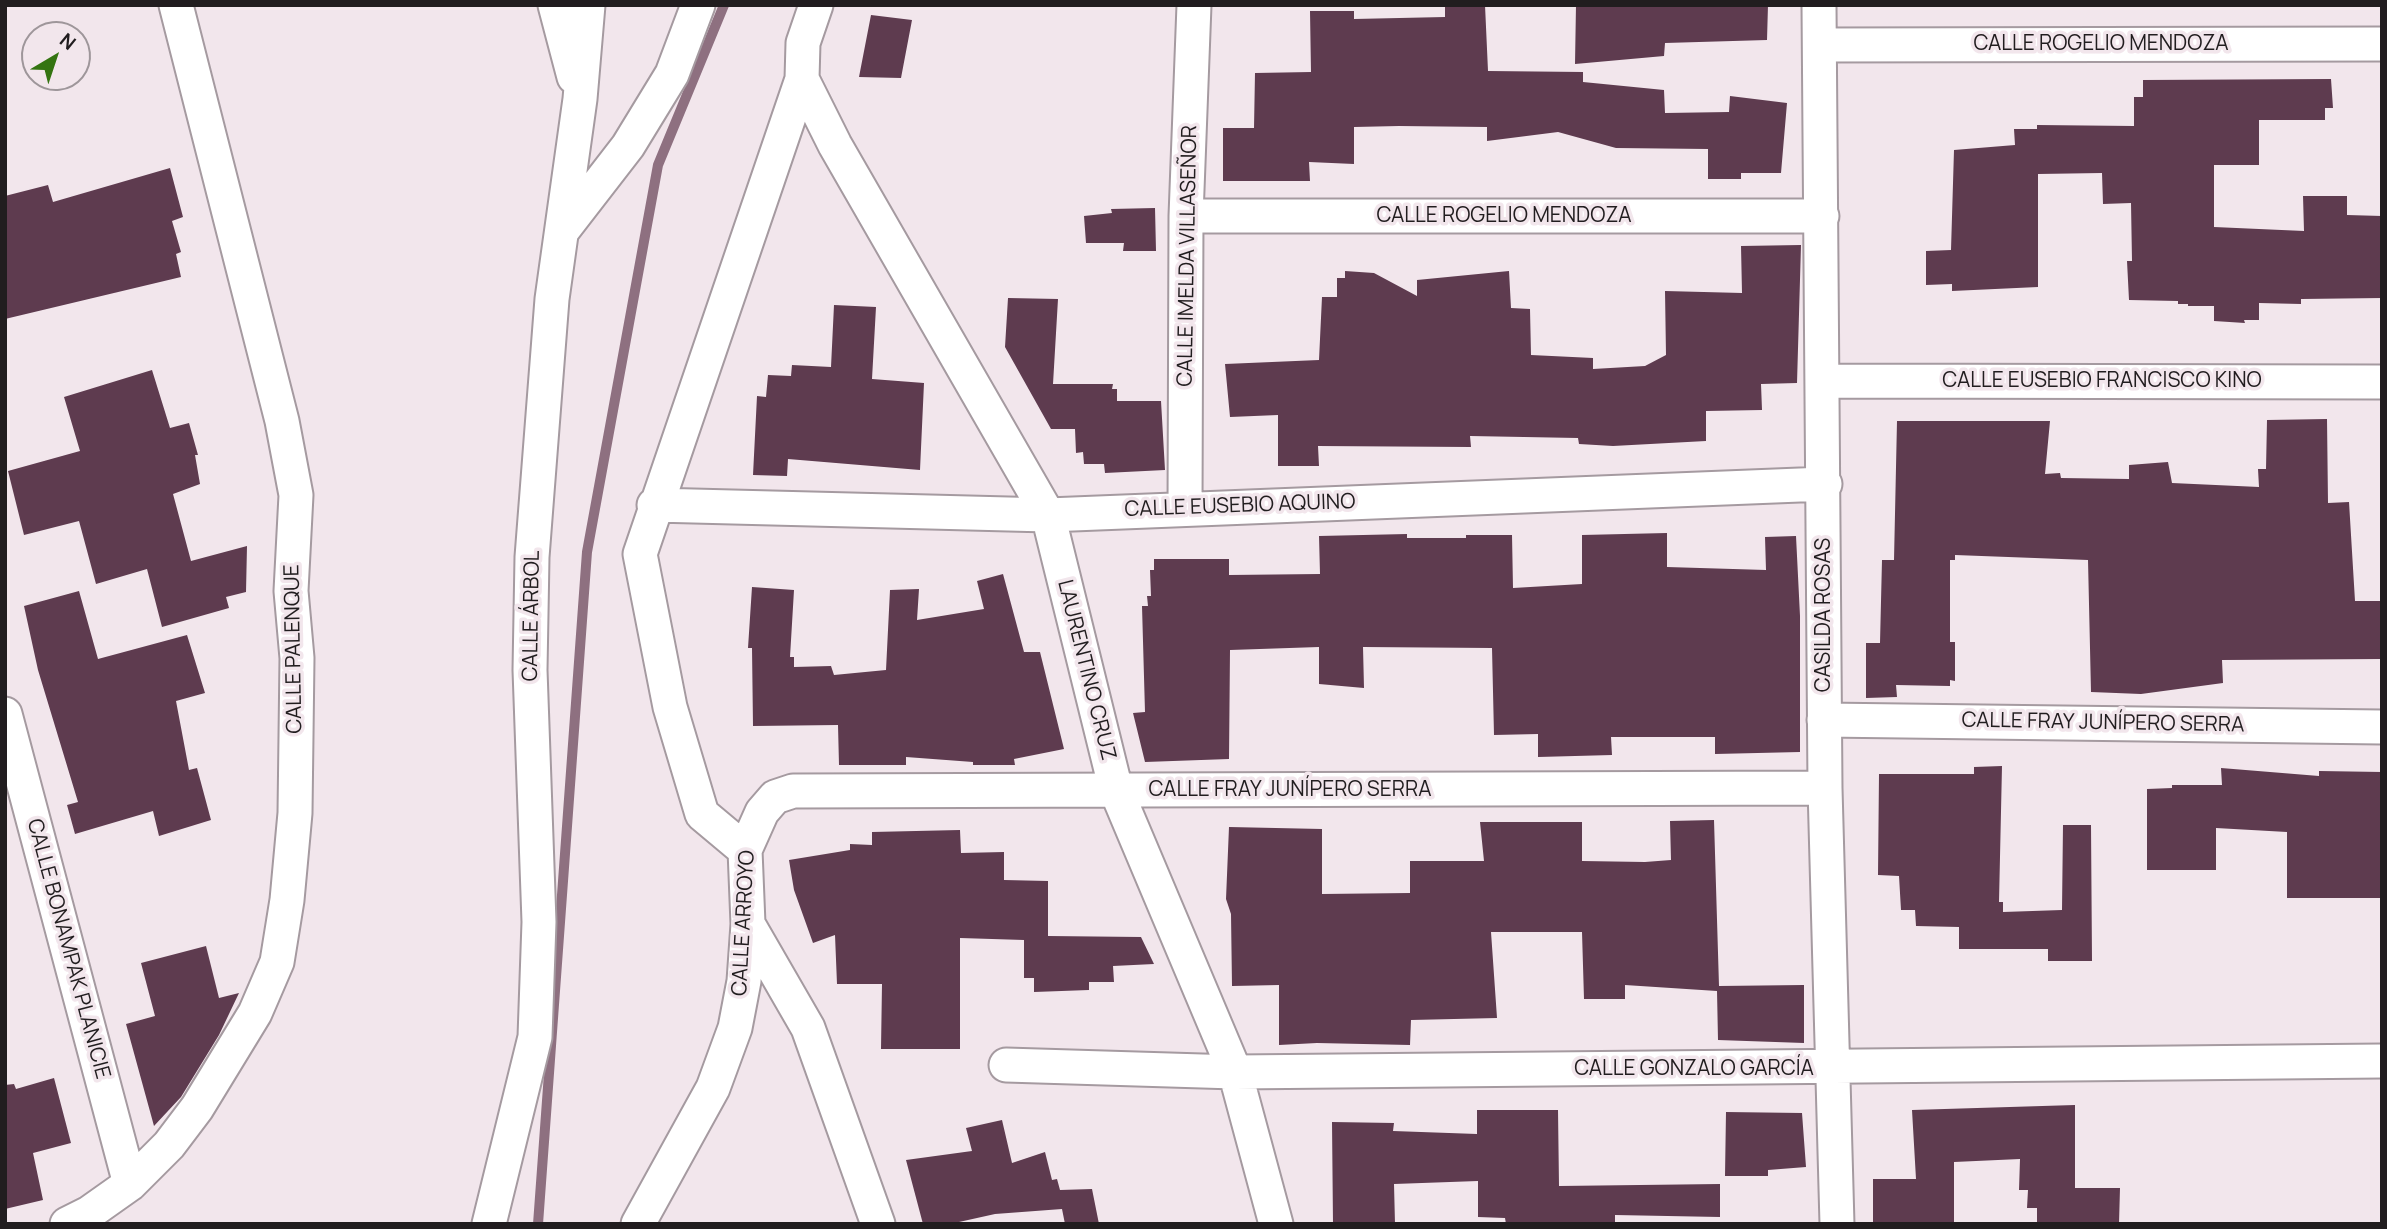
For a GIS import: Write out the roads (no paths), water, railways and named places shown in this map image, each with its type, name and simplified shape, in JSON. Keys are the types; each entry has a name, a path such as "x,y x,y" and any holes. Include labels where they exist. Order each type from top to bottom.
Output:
{"street":[{"name":"CALLE PALENQUE","path":"82,1220 130,1184 169,1145 197,1108 255,1013 277,962 295,813 297,657 291,590 296,495 282,421 176,5"},
{"path":"555,5 580,99"},
{"name":"CALLE ÁRBOL","path":"489,1224 535,1037 539,922 530,670 532,557 549,338 580,99 588,5"},
{"path":"562,232 628,146 672,74 698,5"},
{"path":"745,849 702,814 670,707 640,554 654,505 802,79 803,43 816,5"},
{"name":"CALLE IMELDA VILLASEÑOR","path":"1185,508 1186,216 1194,5"},
{"name":"CASILDA ROSAS","path":"1819,5 1825,484 1825,788 1837,1224"},
{"name":"CALLE ROGELIO MENDOZA","path":"1821,45 2382,44"},
{"name":"LAURENTINO CRUZ","path":"802,79 835,145 1048,515 1116,790 1235,1072 1276,1224"},
{"name":"CALLE ROGELIO MENDOZA","path":"1186,216 1822,216"},
{"name":"CALLE EUSEBIO FRANCISCO KINO","path":"1823,381 2382,382"},
{"name":"CALLE EUSEBIO AQUINO","path":"654,505 1048,515 1825,484"},
{"name":"CALLE BONAMPAK PLANICIE","path":"5,714 130,1184"},
{"name":"CALLE FRAY JUNÍPERO SERRA","path":"1824,720 2382,727"},
{"name":"CALLE FRAY JUNÍPERO SERRA","path":"762,812 775,797 793,791 1825,788"},
{"name":"CALLE ARROYO","path":"638,1224 713,1088 731,1040 744,981 748,923 745,849 762,812"},
{"path":"748,923 807,1028 877,1224"},
{"name":"CALLE GONZALO GARCÍA","path":"1006,1065 1235,1072 2382,1061"}],"waterway":[{"path":"538,1224 587,552 658,165 724,5"}]}
